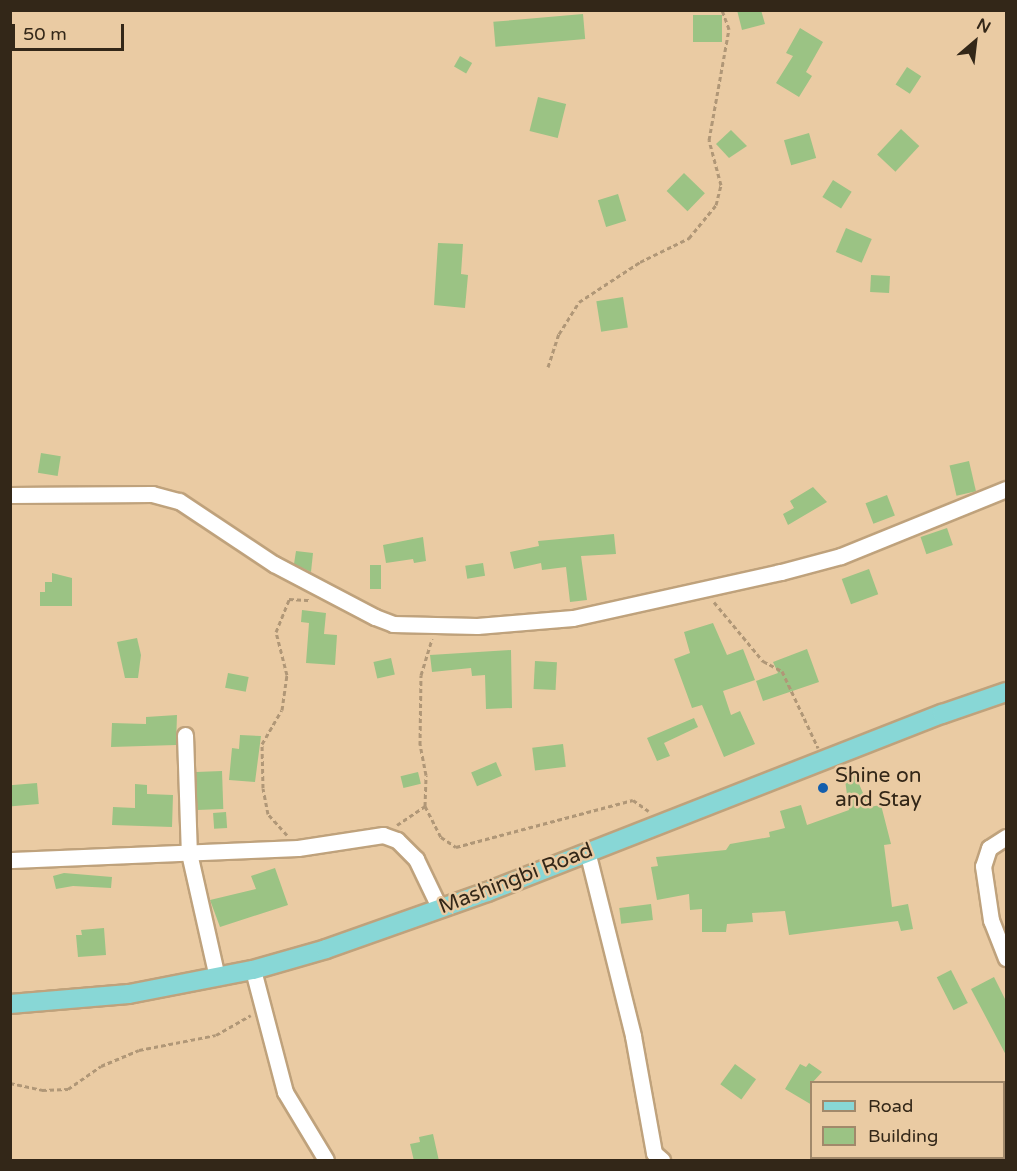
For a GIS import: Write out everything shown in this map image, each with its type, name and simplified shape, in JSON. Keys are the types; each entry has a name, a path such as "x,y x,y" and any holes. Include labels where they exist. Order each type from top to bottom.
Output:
{"main road":[{"name":"Mashingbi Road","path":"10,1004 129,994 253,970 326,949 440,909 663,821 1006,692"}],"street":[{"path":"10,495 152,494 180,501 274,564 393,624 436,626 573,618 703,590 841,556 1006,489"},
{"path":"185,735 189,853 217,977"},
{"path":"12,860 298,848 383,835 397,840 416,858 440,909"},
{"path":"1006,837 990,848 983,866 991,920 1006,958"},
{"path":"587,851 633,1036 654,1153 662,1161"},
{"path":"253,970 285,1092 326,1161"}],"path":[{"path":"548,367 559,334 579,302 640,262 689,238 716,204 721,185 709,140 729,29 722,10"},
{"path":"703,590 763,661 782,671 825,761"},
{"path":"298,848 268,814 263,788 262,744 282,710 287,675 276,632 289,599 322,601 338,597"},
{"path":"436,626 421,675 420,745 426,776 425,806 441,837 456,847 633,800 663,821"},
{"path":"383,835 425,806"},
{"path":"10,1083 42,1090 68,1089 101,1066 139,1050 216,1035 263,1008"}],"building":[{"path":"737,10 761,10 765,24 742,30"},
{"path":"583,14 585,39 496,47 493,22"},
{"path":"693,15 722,15 722,42 693,42"},
{"path":"800,28 823,42 806,72 812,76 799,97 776,83 793,56 786,53"},
{"path":"460,56 472,63 466,73 454,66"},
{"path":"907,67 921,76 910,94 896,85"},
{"path":"538,97 566,104 558,138 530,131"},
{"path":"901,129 919,146 895,172 877,155"},
{"path":"731,130 747,146 729,158 716,144"},
{"path":"809,133 816,158 791,165 784,140"},
{"path":"684,173 705,193 687,211 667,191"},
{"path":"833,180 852,192 841,209 822,197"},
{"path":"618,194 626,221 606,227 598,200"},
{"path":"846,228 872,239 862,263 836,252"},
{"path":"438,243 463,244 461,274 468,275 465,308 434,305"},
{"path":"871,275 890,276 889,293 870,292"},
{"path":"623,297 628,328 601,332 596,301"},
{"path":"41,453 61,456 58,476 38,473"},
{"path":"969,461 976,491 956,496 950,465"},
{"path":"813,487 827,502 788,525 783,514 794,508 790,501"},
{"path":"887,495 895,516 873,524 866,503"},
{"path":"947,528 953,545 926,554 921,537"},
{"path":"614,534 616,554 581,556 587,600 570,602 566,567 542,570 541,563 514,569 510,552 539,546 538,541"},
{"path":"423,537 426,561 414,563 413,559 386,563 383,545"},
{"path":"296,551 313,553 311,572 294,564"},
{"path":"483,563 485,576 467,579 465,566"},
{"path":"370,565 381,565 381,589 370,589"},
{"path":"869,569 878,594 851,604 842,579"},
{"path":"52,573 72,578 72,606 40,606 40,592 45,592 45,582 52,582"},
{"path":"302,610 326,613 324,634 337,635 335,665 306,663 309,623 301,622"},
{"path":"713,623 727,655 743,649 755,680 723,691 731,715 740,711 755,744 724,757 702,705 692,708 674,659 690,653 684,632"},
{"path":"137,638 141,655 138,678 125,678 117,642"},
{"path":"807,649 819,682 763,701 756,681 778,673 773,662"},
{"path":"511,650 512,708 486,709 485,675 472,676 471,668 432,672 430,655"},
{"path":"391,658 395,675 377,679 373,662"},
{"path":"535,661 557,662 556,690 534,689"},
{"path":"228,673 249,677 246,692 225,688"},
{"path":"177,715 176,745 111,747 112,723 146,724 146,717"},
{"path":"694,718 698,727 664,743 670,756 657,761 647,738"},
{"path":"240,735 261,736 255,782 229,780 232,748 239,749"},
{"path":"563,744 566,767 535,771 532,748"},
{"path":"496,762 502,776 477,786 471,773"},
{"path":"853,770 869,807 881,805 891,844 884,845 892,907 908,904 913,929 901,931 898,921 789,935 785,911 752,913 753,922 727,924 726,932 702,932 702,909 690,910 689,894 657,900 651,867 658,866 656,857 726,850 730,844 770,837 769,832 785,828 780,811 801,805 807,825 849,810 844,772"},
{"path":"222,771 223,809 197,810 196,772"},
{"path":"418,772 421,784 403,788 401,776"},
{"path":"37,783 39,804 12,806 10,785"},
{"path":"135,784 147,785 147,794 173,795 172,827 112,825 113,807 135,808"},
{"path":"226,812 227,828 214,829 213,813"},
{"path":"275,868 288,905 220,927 210,900 256,889 251,876"},
{"path":"64,873 112,877 111,888 73,886 56,889 53,876"},
{"path":"651,904 653,920 621,924 619,908"},
{"path":"104,928 106,955 78,957 76,935 82,935 81,930"},
{"path":"951,970 968,1003 954,1010 937,977"},
{"path":"994,977 1006,1001 1006,1055 971,989"},
{"path":"809,1063 822,1072 814,1081 810,1081 810,1104 785,1089 800,1064 806,1067"},
{"path":"735,1064 756,1079 741,1100 720,1084"},
{"path":"433,1134 439,1161 414,1161 410,1144 420,1142 419,1137"}],"place":[{"name":"Shine on and Stay","path":"823,788"}]}
